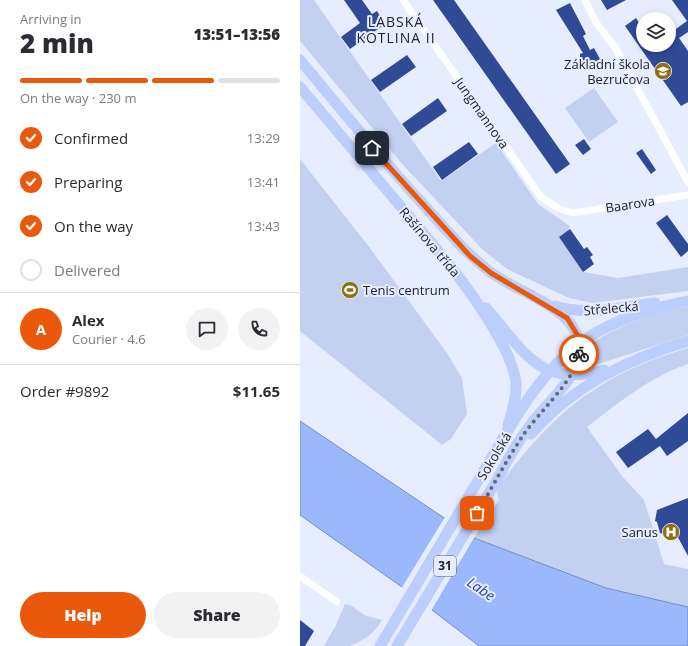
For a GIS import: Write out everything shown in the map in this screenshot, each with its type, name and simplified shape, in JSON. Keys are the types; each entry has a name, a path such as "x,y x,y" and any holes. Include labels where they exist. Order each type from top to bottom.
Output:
{"main road":[{"name":"Rašínova třída","path":"300,60 381,158 470,256 491,273 536,299"},
{"name":"Rašínova třída","path":"300,87 462,280 500,339 515,375 516,391 506,430 490,461"},
{"path":"462,280 526,355 549,371 571,376 593,373 644,355"},
{"name":"Střelecká","path":"536,299 560,308 578,311 597,311 688,301"},
{"path":"499,476 528,427 571,376 577,364 579,344 576,330 567,318 536,299"},
{"name":"Střelecká","path":"579,344 604,328 630,317 688,301"},
{"name":"31","path":"644,355 688,341"},
{"name":"31","path":"549,371 579,344"},
{"name":"Sokolská","path":"397,646 499,476 526,440 546,418 584,388 608,372 644,355"},
{"name":"Sokolská","path":"380,646 490,461 533,393 549,371"}],"street":[{"name":"Jungmannova","path":"403,0 541,197 558,208 572,213"},
{"path":"585,0 598,24 616,47 688,182"},
{"name":"Baarova","path":"572,213 688,195"},
{"path":"300,576 337,602"}],"shaded area":[{"path":"300,0 314,0 441,181 496,143 538,204 570,226 568,230 559,237 583,272 618,278 688,267 688,291 593,303 569,298 507,269 483,250 403,165 300,41"},
{"path":"594,88 618,122 589,142 565,108"},
{"name":"Tenis centrum","path":"300,159 370,248 447,353 462,378 467,414 451,439 442,445 300,331"},
{"path":"688,307 688,335 583,369 586,356 586,347 597,340 634,321 674,309"},
{"path":"688,348 688,364 674,369 635,391 587,427 622,476 644,500 664,564 688,569 688,607 606,588 474,538 499,500 496,490 516,463 557,419 578,401 602,385 656,358"},
{"path":"345,604 352,606 364,615 382,620 364,639 354,644 349,646 324,646 336,625"}],"water":[{"name":"Labe","path":"300,421 474,538 606,588 688,607 688,646 479,646 402,587 300,515"}],"pier":[{"path":"445,517 475,536 431,611 401,589"}],"building":[{"path":"344,0 362,0 372,14 377,11 385,24 350,49 341,37 360,23"},
{"path":"433,0 454,0 570,164 556,174"},
{"path":"601,0 626,0 607,10"},
{"path":"672,0 688,0 688,32 679,38 688,51 688,102 681,106 643,52 676,52 676,29 687,21"},
{"path":"570,3 586,34 583,36 590,50 594,48 600,59 586,68 580,57 580,54 583,53 556,10"},
{"path":"636,18 636,42 625,26"},
{"path":"407,55 416,67 380,92 371,80"},
{"path":"438,98 447,111 411,136 402,124"},
{"path":"584,139 591,149 583,155 575,145"},
{"path":"469,142 478,154 442,180 433,167"},
{"path":"642,149 656,170 651,174 636,153"},
{"path":"667,215 688,244 688,251 681,257 656,223"},
{"path":"570,229 584,249 587,247 593,255 590,257 594,264 583,272 559,237"},
{"path":"688,413 688,441 667,456 660,446 628,468 616,452 648,429 656,439"},
{"path":"688,498 688,556 674,530 669,536 660,533 657,522 655,521 657,510"},
{"path":"300,620 314,631 305,646 300,646"}],"way so far":[{"path":"477,513 528,427 575,370 579,354"}],"place":[{"name":"Základní škola Bezručova","path":"663,71"},
{"name":"Tenis centrum","path":"350,290"},
{"name":"Sanus","path":"671,532"}],"district":[{"name":"LABSKÁ KOTLINA II","path":"396,30"}],"route":[{"path":"372,148 470,256 491,273 513,287 561,313 567,318 576,330 578,336 579,354"}]}
